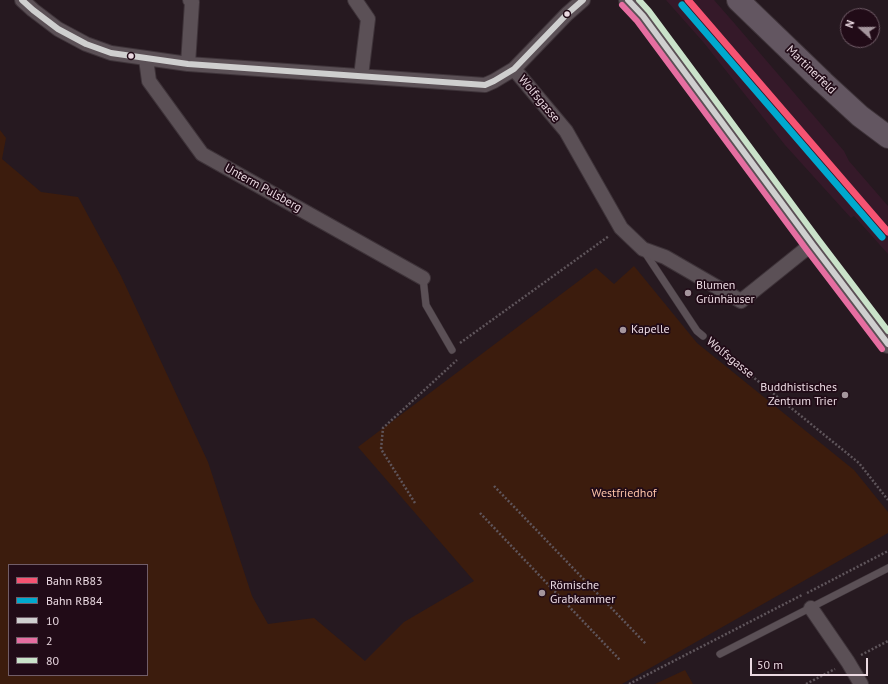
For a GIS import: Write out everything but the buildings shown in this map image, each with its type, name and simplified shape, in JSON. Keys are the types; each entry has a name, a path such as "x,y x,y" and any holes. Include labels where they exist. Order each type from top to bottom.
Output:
{"main road":[{"name":"Martinerfeld","path":"738,0 860,116 888,137"}],"street":[{"path":"22,0 58,29 86,44 112,53 188,64 485,85 514,69 567,14 583,0"},
{"path":"188,64 192,2 190,0"},
{"path":"355,0 368,19 361,76"},
{"path":"628,0 641,8 812,244 888,344"},
{"name":"Unterm Pulsberg","path":"146,58 149,81 202,154 422,278"},
{"name":"Wolfsgasse","path":"514,69 566,131 621,228 643,249 665,257 741,301 812,244"},
{"path":"811,608 848,662 861,684"}],"lane":[{"name":"Wolfsgasse","path":"643,249 697,331 703,336"},
{"path":"422,278 426,304 452,350"},
{"path":"720,654 888,568"}],"path":[{"path":"415,503 381,449 383,428 457,360 452,350 621,228"},
{"name":"Wolfsgasse","path":"703,336 859,463 888,500"},
{"path":"494,486 646,644"},
{"path":"480,513 620,660"},
{"path":"629,684 888,551"}],"shaded area":[{"path":"666,0 714,0 735,24 844,151 849,161 888,206 888,254 854,216 851,218 785,145 704,43"}],"green space":[{"name":"Westfriedhof","path":"0,130 6,138 2,159 41,192 78,197 121,276 208,462 252,596 268,624 314,618 365,661 404,622 474,581 358,447 596,268 614,284 634,266 697,343 854,470 888,512 888,533 622,684 0,684"},
{"path":"685,670 693,684 655,684"}],"rail line":[{"name":"RB83","path":"688,0 888,232"},
{"name":"RB84","path":"682,5 882,237"}],"transit line":[{"name":"10","path":"22,0 58,29 86,44 111,53 188,64 485,85 514,69 567,14 583,0"},
{"name":"10","path":"628,0 643,16 888,344"},
{"name":"80","path":"639,0 649,11 888,331"},
{"name":"2","path":"622,5 637,21 882,349"}],"place":[{"name":"Blumen Grünhäuser","path":"688,293"},
{"name":"Kapelle","path":"623,330"},
{"name":"Buddhistisches Zentrum Trier","path":"845,395"},
{"name":"Römische Grabkammer","path":"542,593"}]}
